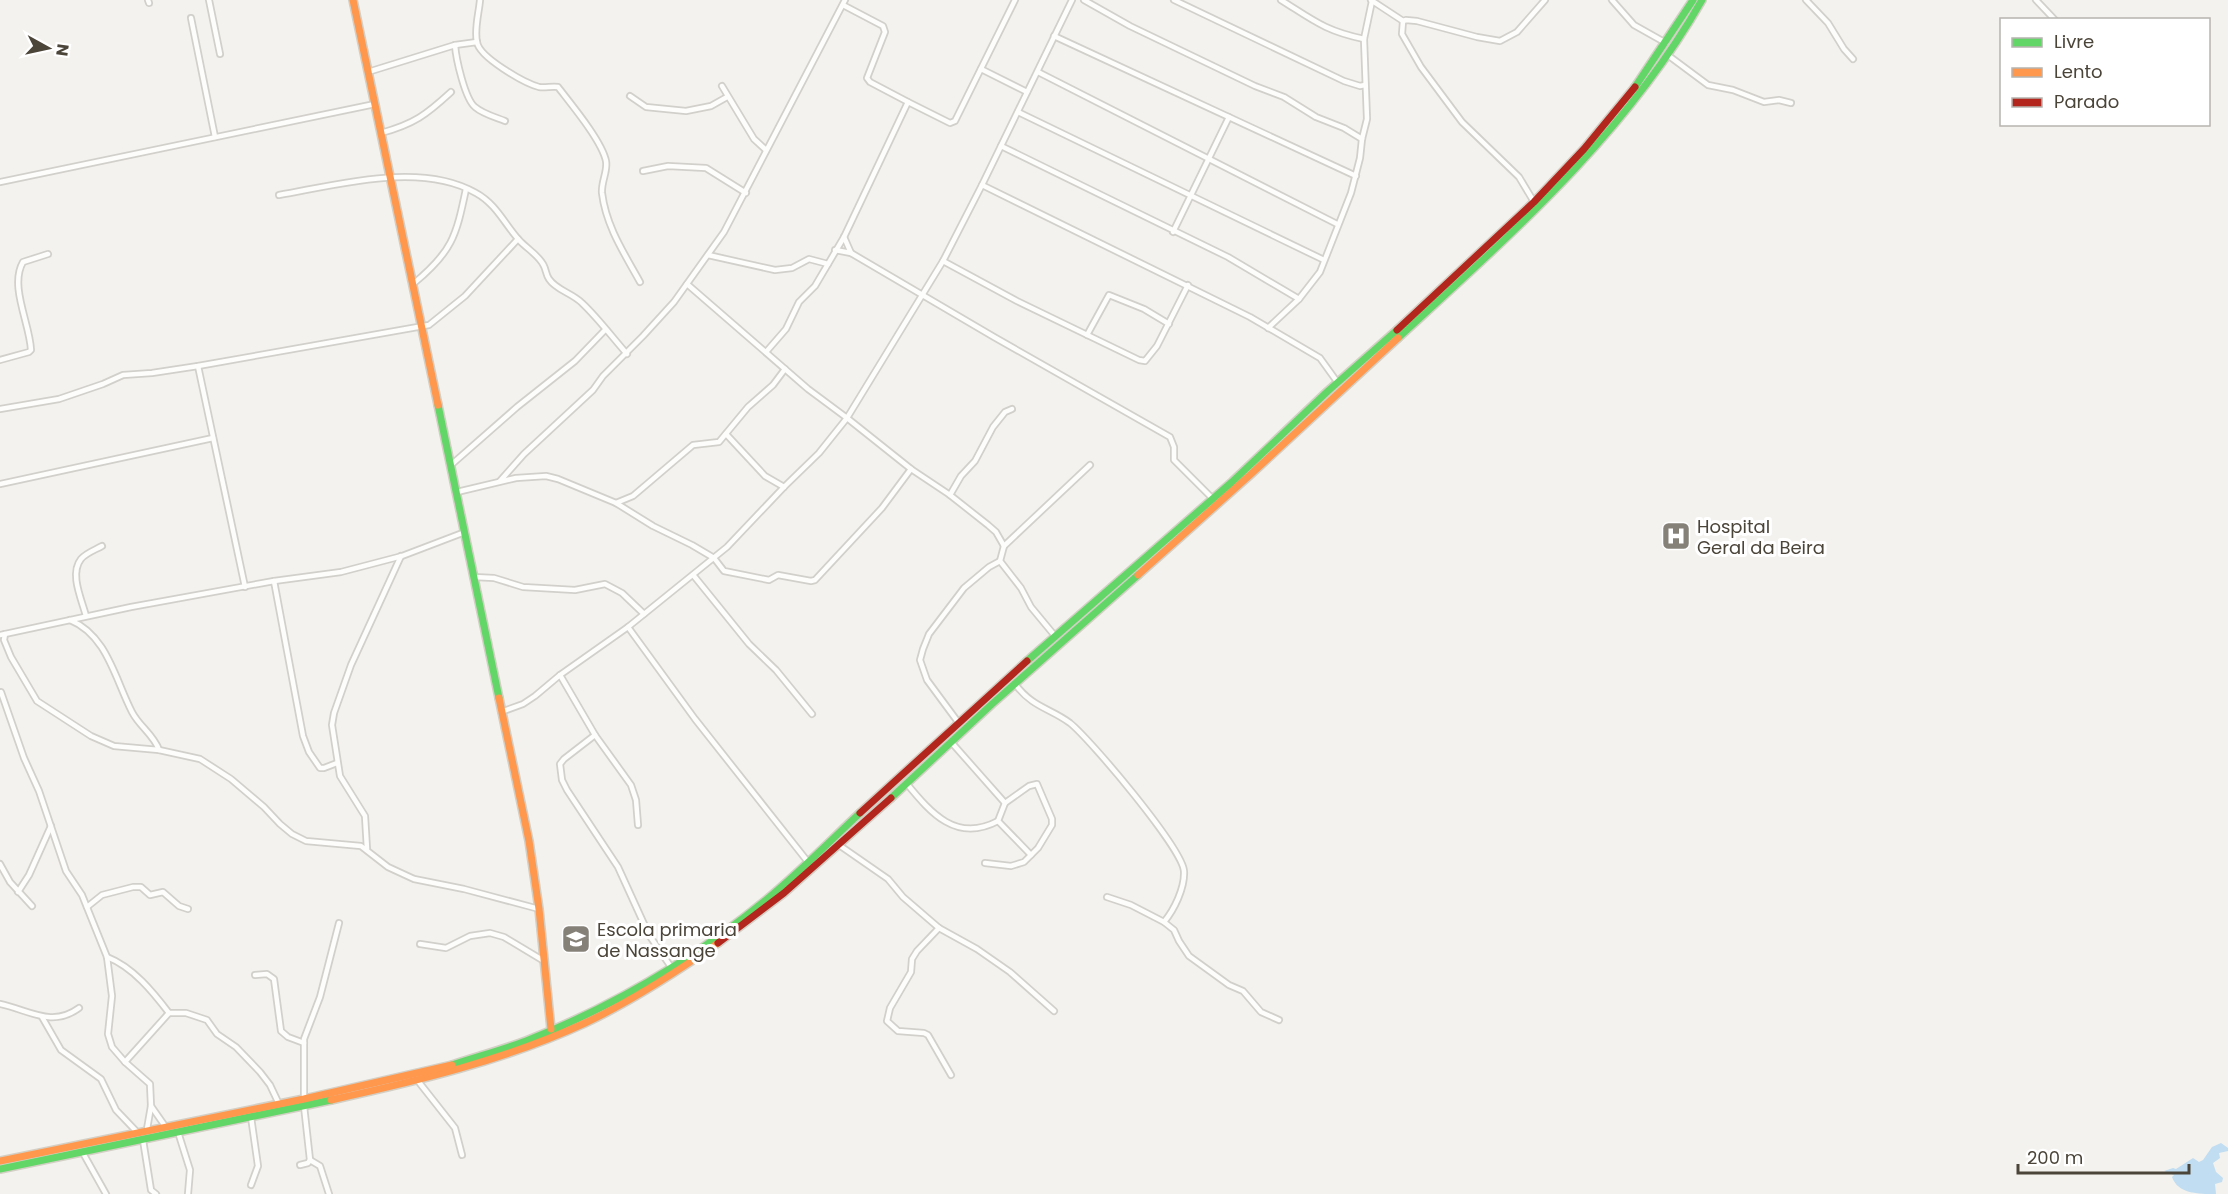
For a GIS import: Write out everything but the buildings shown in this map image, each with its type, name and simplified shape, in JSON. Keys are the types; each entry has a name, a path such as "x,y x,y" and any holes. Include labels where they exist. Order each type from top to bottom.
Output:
{"main road":[{"path":"353,0 529,841 539,909 551,1029"},
{"path":"0,1169 251,1117 451,1065 525,1041 613,1000 672,967 766,900 958,722 1212,498 1434,297 1534,202 1609,121 1666,43 1693,0"},
{"path":"0,1161 81,1146 137,1131 418,1081 461,1069 565,1032 674,975 768,907 839,845 1015,684 1250,476 1534,213 1609,132 1678,42 1702,0"}],"street":[{"path":"209,0 220,54"},
{"path":"480,0 477,42 484,55 540,87 558,87 576,110 606,159 602,187 609,219 617,242 640,282"},
{"path":"500,481 524,454 593,390 603,376 627,354 687,284 708,255 746,193 766,150 844,2 883,26 885,32 867,78 908,102 953,122 1015,0"},
{"path":"501,712 523,704 694,576 738,537 819,453 847,418 943,261 1072,0"},
{"path":"1084,0 1130,26 1255,86 1284,97 1316,117 1344,128 1362,139"},
{"path":"1174,0 1344,81 1360,86 1365,85"},
{"path":"1281,0 1326,28 1339,34 1364,39"},
{"path":"1268,328 1299,299 1320,272 1351,193 1368,111 1364,39 1371,0 1403,21 1417,21 1500,41 1517,32 1545,0"},
{"path":"1612,0 1634,25 1666,43"},
{"path":"1806,0 1828,23 1853,59"},
{"path":"2036,0 2053,18"},
{"path":"191,18 215,137"},
{"path":"1403,21 1402,34 1421,67 1462,122 1519,177 1534,202"},
{"path":"1054,36 1356,176"},
{"path":"368,72 455,45 477,42"},
{"path":"455,45 458,64 470,102 477,109 505,121"},
{"path":"1668,56 1708,85 1733,90 1764,102 1779,100 1791,103"},
{"path":"981,69 1027,92"},
{"path":"1038,72 1337,224"},
{"path":"722,86 754,139 766,150"},
{"path":"381,133 418,119 451,92"},
{"path":"630,96 646,107 686,111 711,106 727,97"},
{"path":"765,352 786,329 799,302 815,286 844,237 908,102"},
{"path":"0,182 375,104"},
{"path":"1018,112 1324,260"},
{"path":"1173,231 1230,117"},
{"path":"1001,146 1228,257 1299,299"},
{"path":"643,171 668,166 706,168 746,193"},
{"path":"279,195 390,177 424,178 466,189 489,202 518,239 543,263 548,278 580,300 627,354"},
{"path":"982,185 1188,285 1268,328 1320,358 1338,383"},
{"path":"413,285 429,272 455,236 466,189"},
{"path":"844,237 851,253"},
{"path":"0,409 59,399 123,375 198,366 422,326 434,322 465,296 518,239"},
{"path":"836,250 851,253 1170,437 1174,447 1174,460 1212,498"},
{"path":"0,360 31,350 18,275 22,262 48,254"},
{"path":"708,255 775,270 792,268 809,259 828,264"},
{"path":"943,261 1017,301 1145,361 1157,346 1188,285"},
{"path":"687,284 785,369 911,469 950,495 996,532 1004,546"},
{"path":"1087,335 1109,295 1144,309 1169,324"},
{"path":"451,465 517,407 575,361 605,330"},
{"path":"198,366 245,587"},
{"path":"616,503 633,496 693,445 715,443 726,434 748,407 773,385 785,369"},
{"path":"950,495 961,476 975,461 993,427 1005,412 1012,409"},
{"path":"726,434 765,476 784,487"},
{"path":"0,484 213,438"},
{"path":"958,722 927,680 920,660 923,649 942,616 963,588 1000,561 1004,546 1090,465"},
{"path":"457,492 500,481 546,476 616,503 653,526 714,558 724,571 769,580 778,575 815,580 882,508 911,469"},
{"path":"465,532 402,555 341,572 274,581 86,616 2,635 11,657 40,704 91,736 114,746 159,750 200,759 220,770 243,788 286,829 306,841 319,844 351,844 368,849 388,867 414,879 464,889 539,909"},
{"path":"86,616 76,569 86,554 102,546"},
{"path":"368,849 365,816 342,782 332,725 351,665 402,555"},
{"path":"1000,561 1021,588 1031,607 1055,636"},
{"path":"694,576 749,644 776,670 812,714"},
{"path":"474,577 494,578 518,587 575,590 605,584 622,593 644,614"},
{"path":"274,581 298,709 309,752 320,768 337,763"},
{"path":"70,620 88,629 102,648 121,684 132,713 155,741 159,750"},
{"path":"628,627 702,728 808,862"},
{"path":"560,675 595,735 631,784 636,800 638,825"},
{"path":"1015,684 1033,703 1068,722 1082,733 1132,791 1166,837 1184,870 1180,890 1164,922"},
{"path":"0,692 24,758 39,791 66,871 82,895 107,957 112,996 108,1034 115,1052 150,1084 151,1106 147,1130"},
{"path":"595,735 560,764 562,780 618,867 649,935 672,967"},
{"path":"952,743 1005,803"},
{"path":"907,784 930,811 942,821 967,829 982,828 998,821 1005,803 1029,786 1035,783 1038,786 1051,816 1052,825 1038,848 1024,862 1011,866 985,863"},
{"path":"998,821 1031,855"},
{"path":"18,892 51,825"},
{"path":"832,840 888,879 903,897 939,928 996,961 1054,1011"},
{"path":"0,864 18,892 32,906"},
{"path":"87,907 102,895 133,886 141,888 150,895 163,892 179,906 188,909"},
{"path":"1107,897 1131,904 1164,922 1174,930 1189,956 1229,985 1243,991 1261,1012 1279,1020"},
{"path":"310,1160 304,1102 304,1043 307,1029 320,998 339,923"},
{"path":"939,928 912,959 911,972 890,1008 888,1021 898,1031 927,1035 951,1075"},
{"path":"420,944 434,948 446,948 470,936 490,933 504,936 544,961"},
{"path":"107,957 115,960 147,985 169,1013"},
{"path":"255,975 267,974 274,979 281,1031 288,1037 304,1043"},
{"path":"0,1004 42,1017 61,1017 79,1008"},
{"path":"125,1062 169,1013 186,1013 207,1020 217,1034 236,1047 266,1078 279,1104"},
{"path":"42,1017 61,1050 101,1079 116,1110 137,1131"},
{"path":"418,1081 450,1120 459,1138 462,1155"},
{"path":"151,1106 165,1126"},
{"path":"251,1117 258,1166 251,1185"},
{"path":"178,1132 190,1170 188,1194"},
{"path":"143,1140 151,1190 156,1194"},
{"path":"82,1153 106,1194"},
{"path":"300,1165 310,1160"},
{"path":"310,1160 320,1166 328,1192 321,1194"}],"water":[{"path":"2221,1143 2228,1148 2228,1151 2219,1153 2220,1158 2213,1163 2216,1172 2223,1178 2222,1182 2215,1184 2216,1194 2184,1190 2175,1183 2172,1177 2174,1175 2164,1171 2176,1169 2193,1158 2199,1162 2212,1147"}],"traffic: fast":[{"path":"1635,87 1693,0"},
{"path":"1398,338 1524,221 1602,139 1638,95 1702,0"},
{"path":"1027,661 1232,482 1328,391 1397,330"},
{"path":"438,405 499,698"},
{"path":"891,798 992,704 1138,575"},
{"path":"452,1065 558,1028 621,997 681,962 739,922 766,900 860,813"},
{"path":"0,1169 331,1100"}],"traffic: slow":[{"path":"353,0 438,405"},
{"path":"1138,575 1398,338"},
{"path":"499,698 529,841 539,909 551,1029"},
{"path":"331,1100 492,1059 555,1036 636,996 718,943"},
{"path":"0,1161 304,1099 452,1065"}],"traffic: jam":[{"path":"1397,330 1534,202 1584,149 1635,87"},
{"path":"860,813 1027,661"},
{"path":"718,943 784,893 891,798"}],"place":[{"name":"Hospital Geral da Beira","path":"1676,536"},
{"name":"Escola primaria de Nassange","path":"576,939"}]}
